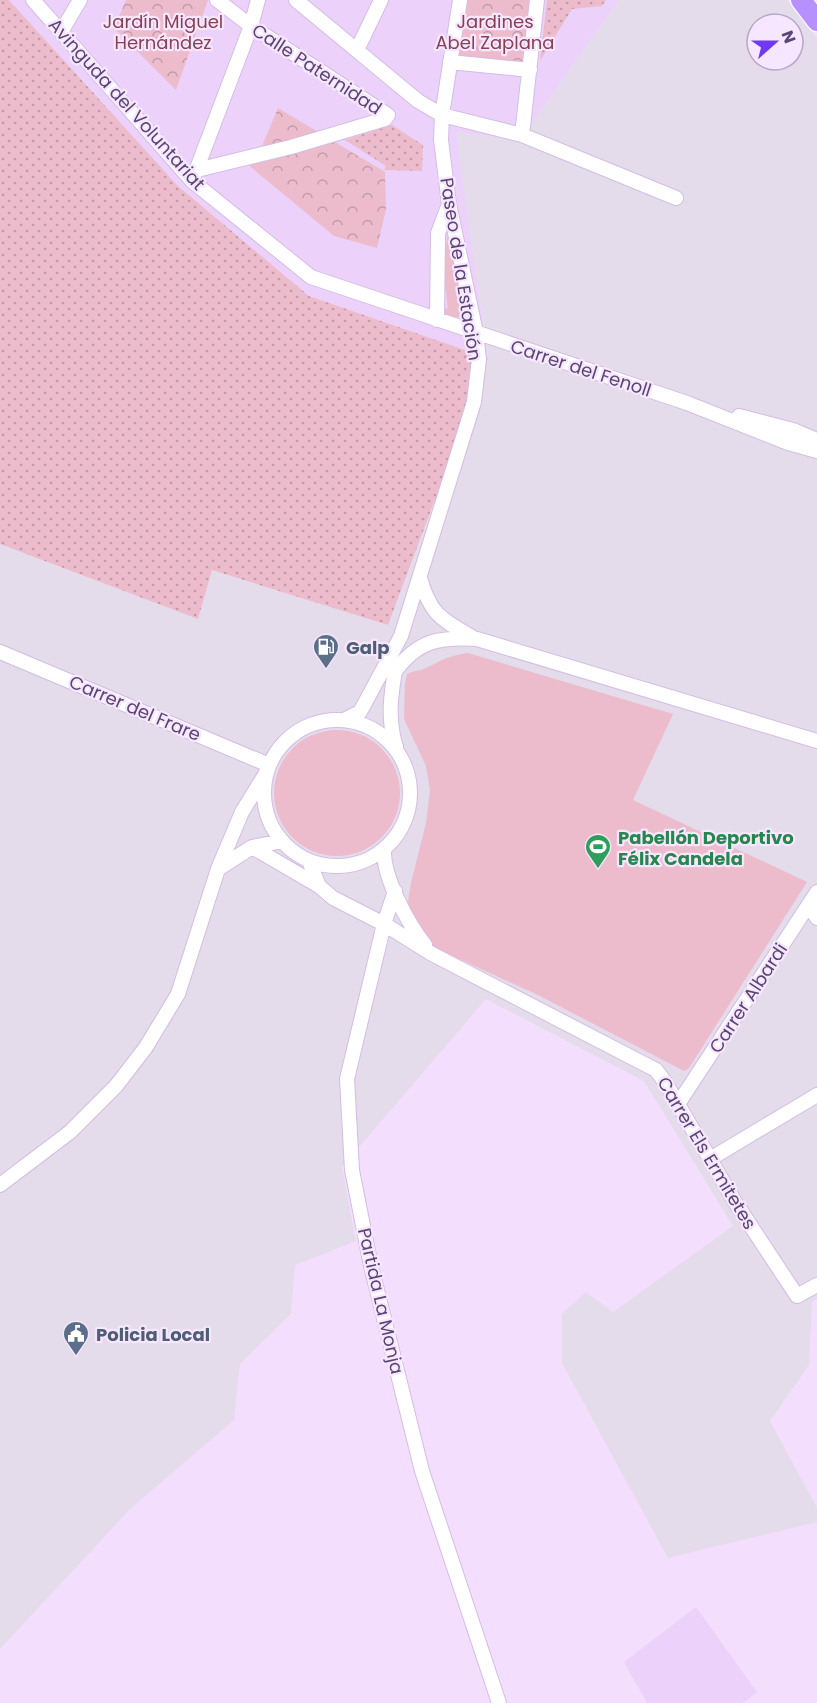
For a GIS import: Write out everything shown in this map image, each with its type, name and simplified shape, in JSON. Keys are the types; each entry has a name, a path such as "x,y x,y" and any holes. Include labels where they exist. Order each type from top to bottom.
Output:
{"highway":[{"path":"801,0 817,21"},
{"path":"812,0 817,6"}],"street":[{"name":"Avinguda del Voluntariat","path":"33,0 195,175 311,277 476,333"},
{"path":"61,32 80,0"},
{"name":"Calle Paternidad","path":"195,175 385,119 387,115 251,26 217,0"},
{"path":"195,175 251,26 258,0"},
{"path":"296,0 418,101 442,115 522,135 676,198"},
{"path":"357,50 381,0"},
{"name":"Paseo de la Estación","path":"344,720 360,712 401,636 474,402 479,359 476,333 449,204 441,140 442,115 460,0"},
{"path":"522,135 537,0"},
{"path":"450,62 530,70"},
{"path":"437,320 438,233 449,204"},
{"name":"Carrer del Fenoll","path":"476,333 687,403 789,444 817,451"},
{"name":"Carrer del Fenoll","path":"687,403 793,430 817,440"},
{"path":"420,578 432,608 444,620 477,639 817,741"},
{"path":"411,608 418,605 432,608"},
{"name":"Paseo de la Estación","path":"399,754 391,731 390,715 394,673 401,636"},
{"path":"394,673 410,654 435,639 477,639"},
{"name":"Carrer del Frare","path":"0,651 268,769"},
{"path":"0,1185 70,1132 116,1086 146,1047 178,994 218,869 242,812 280,747 294,734 311,724 344,720 366,726 384,737 399,754 410,787 409,805 400,829 384,850 367,860 348,866 328,866 309,861 294,853 282,841 269,821 264,797 268,769"},
{"path":"218,869 252,847 282,841"},
{"name":"Carrer Els Ermitetes","path":"252,847 319,886 333,898 384,924 432,954 656,1070 735,1202 797,1296 817,1285"},
{"name":"Carrer Els Ermitetes","path":"384,850 384,860 411,927 432,954"},
{"path":"309,861 319,886"},
{"name":"Partida La Monja","path":"395,891 384,924 347,1079 352,1170 371,1266 422,1471 499,1703"},
{"name":"Carrer Albardi","path":"678,1104 817,892"},
{"path":"809,905 817,918"},
{"path":"710,1159 817,1095"}],"shaded area":[{"path":"9,0 619,0 520,140 456,132 488,358 309,296 178,186"},
{"path":"619,0 787,0 796,12 745,12 745,72 805,72 805,23 817,38 817,1299 812,1302 809,1365 770,1421 817,1508 817,1522 668,1558 562,1363 562,1314 586,1292 613,1312 733,1226 644,1081 486,999 342,1167 356,1241 295,1265 291,1314 240,1364 234,1420 130,1509 0,1649 0,544 198,619 212,570 388,625 488,358 456,132 520,140"},
{"path":"696,1607 757,1692 743,1703 647,1703 624,1662"}],"green space":[{"path":"0,0 9,0 178,186 309,296 488,358 388,625 212,570 198,619 0,544"},
{"name":"Jardín Miguel Hernández","path":"126,0 208,0 176,90 114,28"},
{"name":"Jardines Abel Zaplana","path":"468,0 530,0 522,66 459,59"},
{"path":"547,0 606,0 602,6 572,9 540,61"},
{"path":"278,108 385,172 386,209 377,248 334,236 246,163 262,146"},
{"path":"392,125 423,145 422,171 384,170 386,166 345,140"},
{"path":"448,234 465,306 463,313 456,318 445,316 443,310 448,308 442,266"},
{"name":"Pabellón Deportivo Félix Candela","path":"468,653 673,714 633,800 807,882 689,1068 684,1071 538,995 433,947 415,922 408,902 426,823 430,790 426,766 404,719 405,684 407,674 450,657"},
{"path":"337,730 361,735 382,748 395,769 400,793 395,817 382,838 361,851 337,856 313,851 292,838 279,817 274,793 279,769 292,748 313,735"}],"place":[{"name":"Galp","path":"326,670"},
{"name":"Pabellón Deportivo Félix Candela","path":"598,870"},
{"name":"Policia Local","path":"76,1357"}]}
